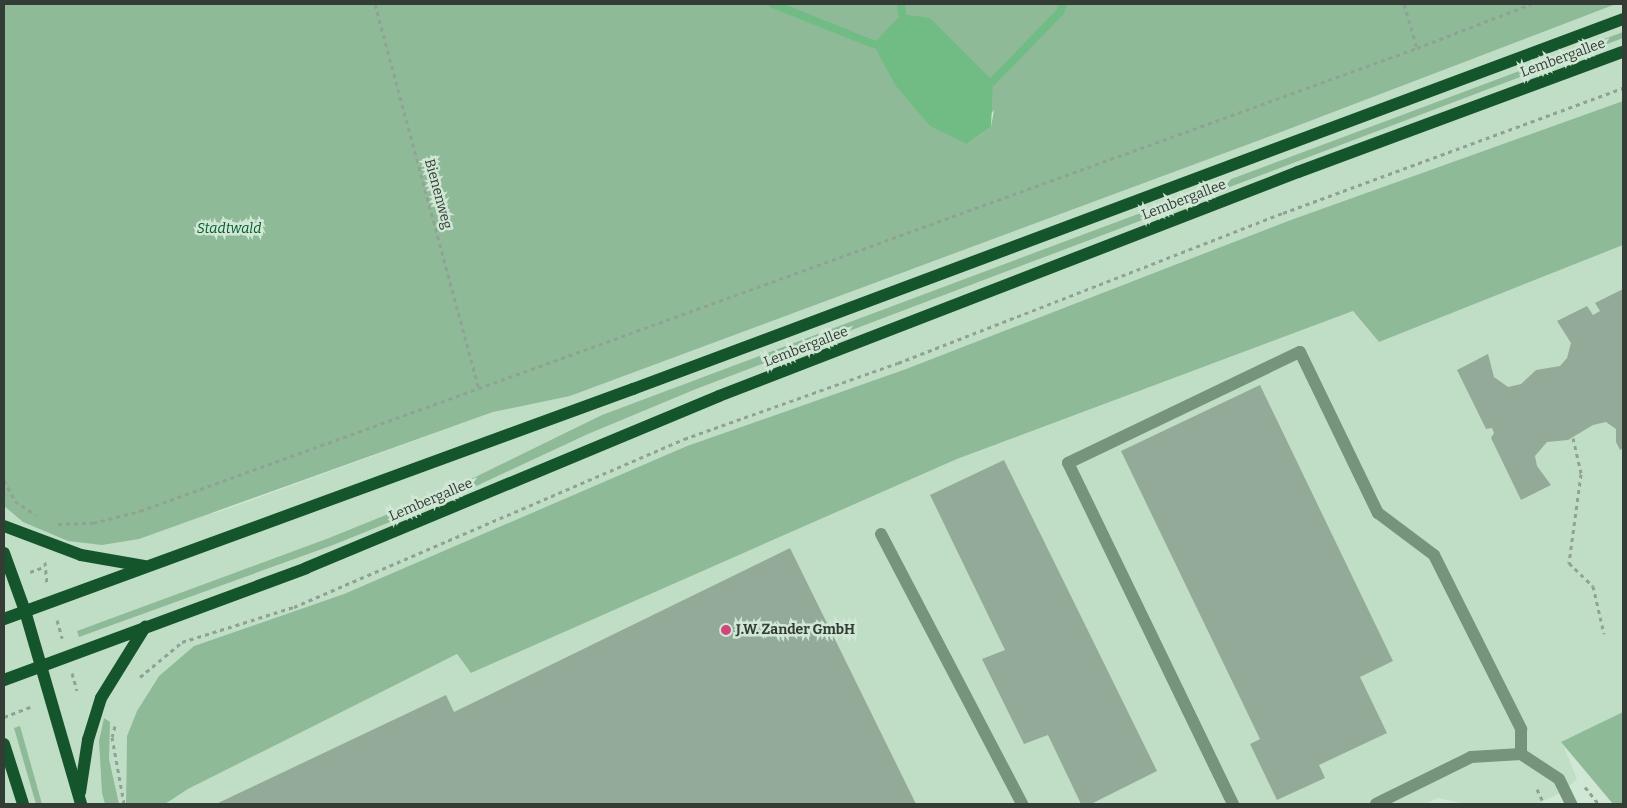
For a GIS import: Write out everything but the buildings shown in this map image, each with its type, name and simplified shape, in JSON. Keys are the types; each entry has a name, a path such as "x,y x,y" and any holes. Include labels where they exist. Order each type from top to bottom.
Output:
{"main road":[{"name":"Lembergallee","path":"4,619 633,389 1623,19"},
{"name":"Lembergallee","path":"4,680 306,568 719,396 1298,172 1623,52"},
{"path":"4,526 81,556 146,567"},
{"path":"4,553 42,666 80,800"},
{"path":"80,800 88,740 101,698 146,627"},
{"path":"4,744 22,804"},
{"path":"4,778 17,788"}],"street":[{"path":"1233,804 1068,463 1300,352 1378,513 1434,555 1520,729 1521,754"},
{"path":"881,534 1022,804"},
{"path":"1376,804 1471,757 1521,754 1559,779 1571,804"}],"path":[{"name":"Bienenweg","path":"375,4 479,390"},
{"path":"1404,4 1417,48"},
{"path":"51,521 60,524 93,524 140,511 479,390 1417,48 1531,4"},
{"path":"142,674 182,642 294,607 684,439 898,363 1283,213 1623,88"},
{"path":"1573,438 1581,474 1569,563 1593,586 1604,634"},
{"path":"4,480 15,501 42,518"},
{"path":"44,567 51,602 76,690"},
{"path":"116,722 112,737 124,804"}],"shaded area":[{"path":"1616,4 1623,4 1623,101 1288,221 906,369 687,446 344,594 194,646 159,676 137,711 127,736 126,804 4,804 4,506 23,522 216,513 493,412 570,396 1260,140"},
{"path":"902,14 930,18 993,81 991,127 967,144 930,126 896,86 873,44"},
{"path":"1623,245 1623,712 1562,742 1577,779 1564,791 1538,804 1465,804 1438,798 1425,804 165,804 188,789 457,654 471,673 957,459 1353,311 1379,342"}],"green space":[{"name":"Stadtwald","path":"4,4 1616,4 1260,140 570,396 493,412 139,539 102,545 68,541 23,522 4,506","holes":["994,110 991,127 967,144"]},
{"path":"1623,32 1623,38 696,389 588,434 457,495 333,545 79,637 77,631 329,538 455,487 602,415"},
{"path":"1623,101 1623,245 1379,342 1353,311 957,459 471,673 457,654 188,789 165,804 126,804 127,736 137,711 159,676 194,646 344,594 687,446 906,369 1288,221"},
{"path":"1623,712 1623,804 1613,804 1561,742"},
{"path":"104,718 110,722 109,759 119,804 105,804 102,793 99,741"},
{"path":"20,726 42,804 36,804 14,728"}],"waterway":[{"path":"773,4 873,44"},
{"path":"901,4 902,14"},
{"path":"993,81 1060,12 1063,4"}],"place":[{"name":"J.W. Zander GmbH","path":"726,630"}]}
